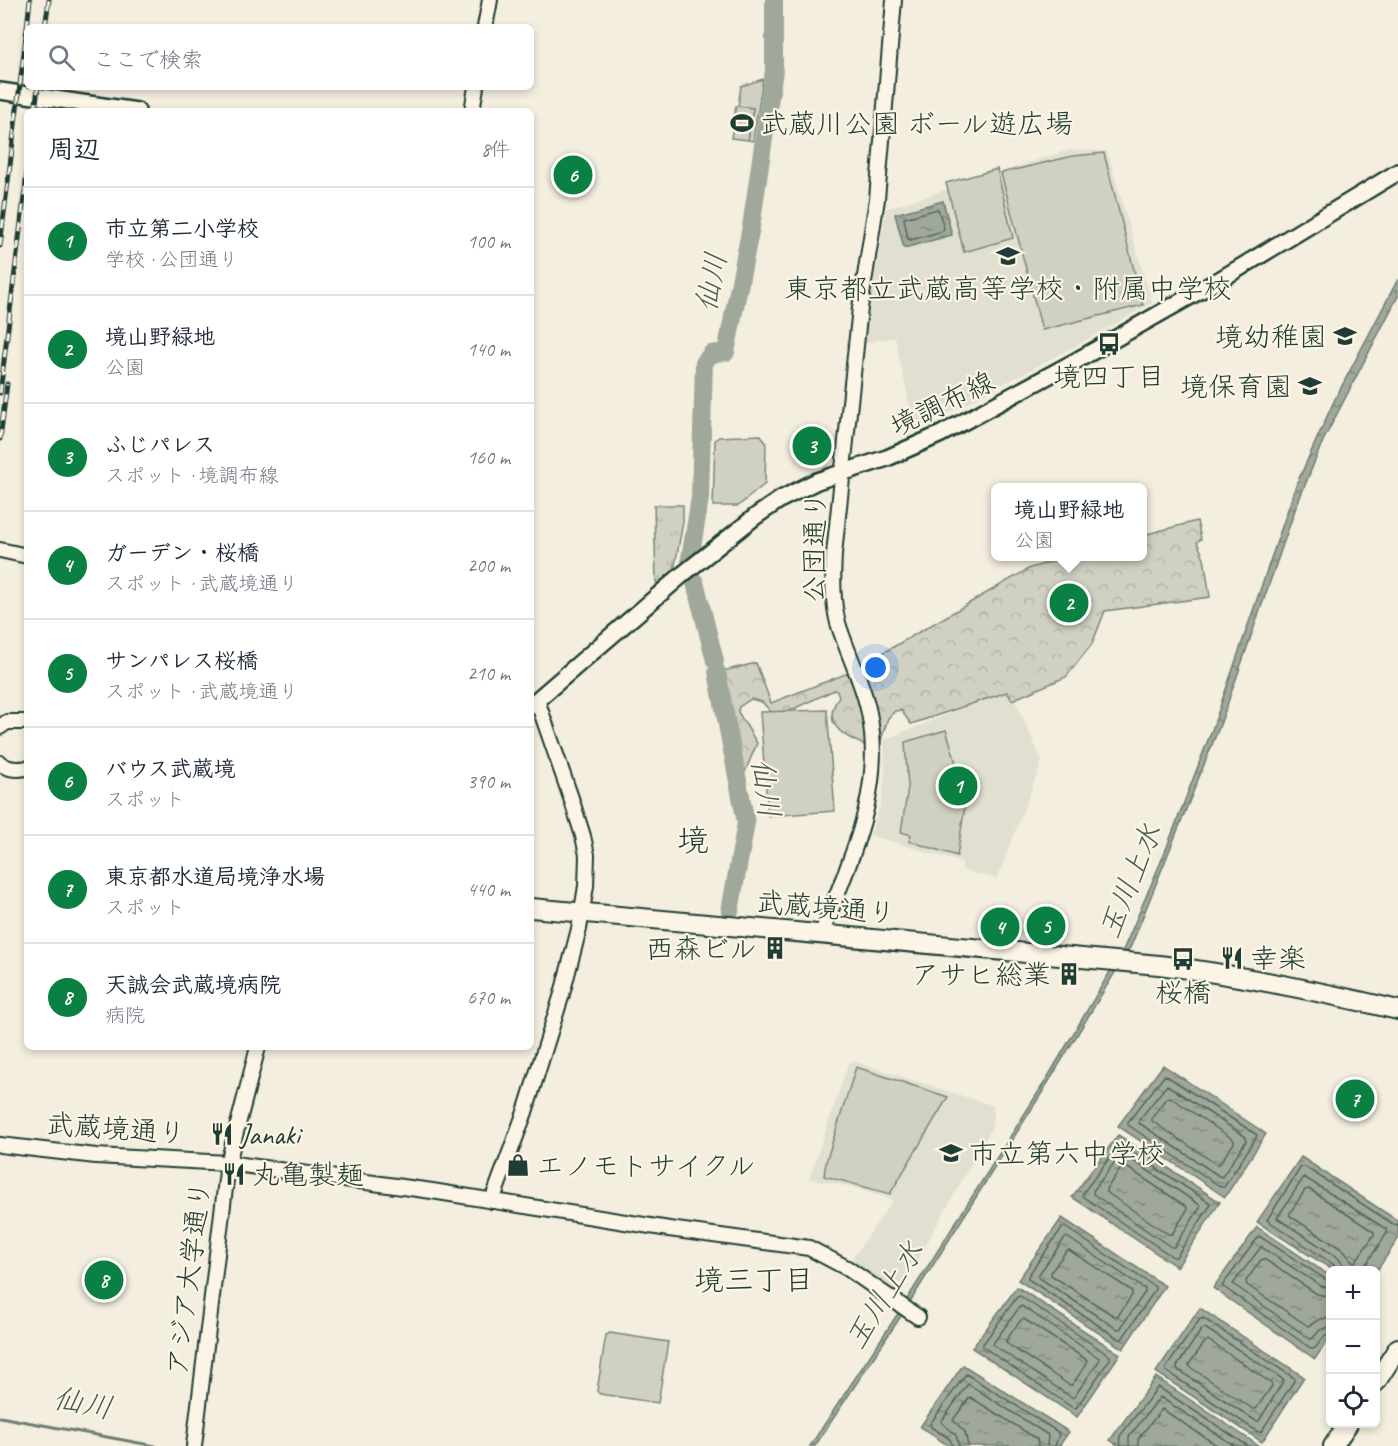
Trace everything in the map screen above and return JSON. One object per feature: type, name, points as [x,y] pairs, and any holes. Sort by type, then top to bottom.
[{"type":"main road","points":[[5,92],[117,108]]},
{"type":"main road","name":"境調布線","points":[[534,703],[683,574],[756,516],[800,488],[842,471],[886,458],[941,435],[1226,276],[1398,172]]},
{"type":"main road","name":"武蔵境通り","points":[[534,908],[1125,961],[1231,974],[1315,990],[1398,1010]]},
{"type":"main road","points":[[1380,1376],[1398,1348]]},
{"type":"main road","points":[[1333,1446],[1345,1428]]},
{"type":"street","points":[[486,24],[490,0]]},
{"type":"street","name":"公団通り","points":[[822,933],[868,806],[875,756],[869,711],[838,622],[835,604],[834,554],[860,308],[877,199],[894,0]]},
{"type":"street","points":[[472,108],[476,90]]},
{"type":"street","points":[[0,550],[24,555]]},
{"type":"street","points":[[492,1201],[512,1150],[562,994],[582,912],[587,871],[585,845],[572,798],[534,703]]},
{"type":"street","points":[[0,727],[7,722],[24,721]]},
{"type":"street","points":[[0,763],[16,770],[24,769]]},
{"type":"street","name":"アジア大学通り","points":[[194,1446],[228,1163],[257,1050]]},
{"type":"street","name":"武蔵境通り","points":[[0,1145],[96,1156],[228,1163],[808,1248],[847,1268],[918,1317]]},
{"type":"shaded area","name":"東京都立武蔵高等学校・附属中学校","points":[[1069,150],[1107,151],[1152,303],[918,429],[909,403],[895,337],[864,343],[886,209]]},
{"type":"shaded area","points":[[1010,689],[1042,761],[997,879],[962,870],[962,863],[870,835],[882,800],[885,771],[884,740]]},
{"type":"shaded area","points":[[853,1061],[994,1106],[992,1127],[898,1294],[849,1263],[893,1200],[849,1186],[809,1179],[849,1062]]},
{"type":"green space","points":[[763,79],[753,141],[748,140],[753,108],[738,106],[741,86]]},
{"type":"green space","name":"武蔵川公園 ボール遊広場","points":[[736,106],[753,108],[748,140],[731,138]]},
{"type":"green space","points":[[1104,153],[1143,305],[1042,330],[1001,173],[1073,156]]},
{"type":"green space","points":[[997,169],[1013,238],[964,252],[946,183]]},
{"type":"green space","points":[[761,435],[766,443],[765,484],[738,506],[713,506],[715,440],[719,437]]},
{"type":"green space","points":[[654,505],[683,505],[683,522],[674,571],[658,583],[656,582]]},
{"type":"green space","points":[[1197,521],[1201,539],[1197,542],[1204,558],[1210,597],[1105,611],[1092,644],[1066,677],[1012,700],[1007,692],[911,724],[901,710],[895,711],[888,718],[878,750],[847,736],[835,725],[832,717],[833,707],[839,696],[837,691],[834,690],[776,717],[762,702],[751,699],[739,707],[738,712],[757,743],[745,772],[719,672],[756,663],[771,703],[853,671],[865,681],[871,675],[869,661],[1030,568],[1054,561],[1147,561],[1147,534]]},
{"type":"green space","points":[[827,710],[835,811],[768,816],[760,712]]},
{"type":"green space","points":[[946,730],[958,776],[959,804],[965,806],[957,856],[909,841],[911,835],[901,832],[908,787],[905,742]]},
{"type":"green space","points":[[856,1067],[948,1097],[890,1194],[824,1176],[826,1162]]},
{"type":"green space","points":[[610,1333],[668,1342],[658,1403],[600,1394],[597,1391],[606,1335]]},
{"type":"water","points":[[943,201],[952,235],[904,248],[895,214]]},
{"type":"water","points":[[1398,279],[1398,296],[1323,441],[1296,507],[1220,725],[1131,946],[1043,1091],[901,1316],[815,1446],[810,1446],[897,1315],[1046,1080],[1124,948],[1165,852],[1213,727],[1297,483],[1334,401]]},
{"type":"water","points":[[1163,1065],[1266,1134],[1225,1197],[1118,1126]]},
{"type":"water","points":[[1118,1135],[1220,1202],[1177,1267],[1072,1197]]},
{"type":"water","points":[[1301,1157],[1398,1221],[1398,1239],[1380,1266],[1327,1266],[1257,1222]]},
{"type":"water","points":[[1062,1218],[1165,1286],[1123,1349],[1018,1280]]},
{"type":"water","points":[[1257,1227],[1326,1273],[1326,1343],[1315,1359],[1213,1288]]},
{"type":"water","points":[[1017,1287],[1120,1354],[1077,1417],[972,1348]]},
{"type":"water","points":[[1200,1308],[1304,1377],[1262,1442],[1156,1372]]},
{"type":"water","points":[[963,1365],[1069,1432],[1059,1446],[949,1446],[920,1427]]},
{"type":"water","points":[[1156,1377],[1259,1446],[1119,1446],[1110,1440]]},
{"type":"waterway","name":"仙川","points":[[690,559],[700,498],[704,363],[711,354],[726,352],[751,227],[774,70],[774,0]]},
{"type":"waterway","name":"仙川","points":[[695,582],[715,661]]},
{"type":"waterway","name":"仙川","points":[[717,672],[746,823],[730,911]]},
{"type":"waterway","name":"仙川","points":[[0,1417],[155,1446]]},
{"type":"railway","points":[[27,24],[30,0]]},
{"type":"railway","points":[[45,24],[49,0]]},
{"type":"railway","points":[[0,246],[24,52]]},
{"type":"railway","points":[[35,108],[38,90]]},
{"type":"railway","points":[[0,393],[24,197]]},
{"type":"railway","points":[[0,439],[7,384]]},
{"type":"place","name":"武蔵川公園 ボール遊広場","points":[[742,123]]},
{"type":"place","name":"バウス武蔵境","points":[[573,175]]},
{"type":"place","name":"東京都立武蔵高等学校・附属中学校","points":[[1008,256]]},
{"type":"place","name":"境幼稚園","points":[[1345,336]]},
{"type":"place","name":"境四丁目","points":[[1109,344]]},
{"type":"place","name":"境保育園","points":[[1310,386]]},
{"type":"place","name":"ふじパレス","points":[[812,446]]},
{"type":"place","name":"境山野緑地","points":[[1069,603]]},
{"type":"place","name":"市立第二小学校","points":[[958,786]]},
{"type":"place","name":"サンパレス桜橋","points":[[1046,926]]},
{"type":"place","name":"ガーデン・桜橋","points":[[1000,927]]},
{"type":"place","name":"西森ビル","points":[[775,948]]},
{"type":"place","name":"幸楽","points":[[1232,958]]},
{"type":"place","name":"桜橋","points":[[1183,959]]},
{"type":"place","name":"アサヒ総業","points":[[1069,974]]},
{"type":"place","name":"東京都水道局境浄水場","points":[[1355,1099]]},
{"type":"place","name":"Janaki","points":[[222,1134]]},
{"type":"place","name":"市立第六中学校","points":[[951,1153]]},
{"type":"place","name":"エノモトサイクル","points":[[518,1165]]},
{"type":"place","name":"丸亀製麺","points":[[234,1174]]},
{"type":"place","name":"天誠会武蔵境病院","points":[[104,1280]]},
{"type":"district","name":"境","points":[[693,840]]},
{"type":"district","name":"境三丁目","points":[[754,1280]]},
{"type":"water label","name":"玉川上水","points":[[1130,881]]},
{"type":"water label","name":"玉川上水","points":[[884,1295]]}]
